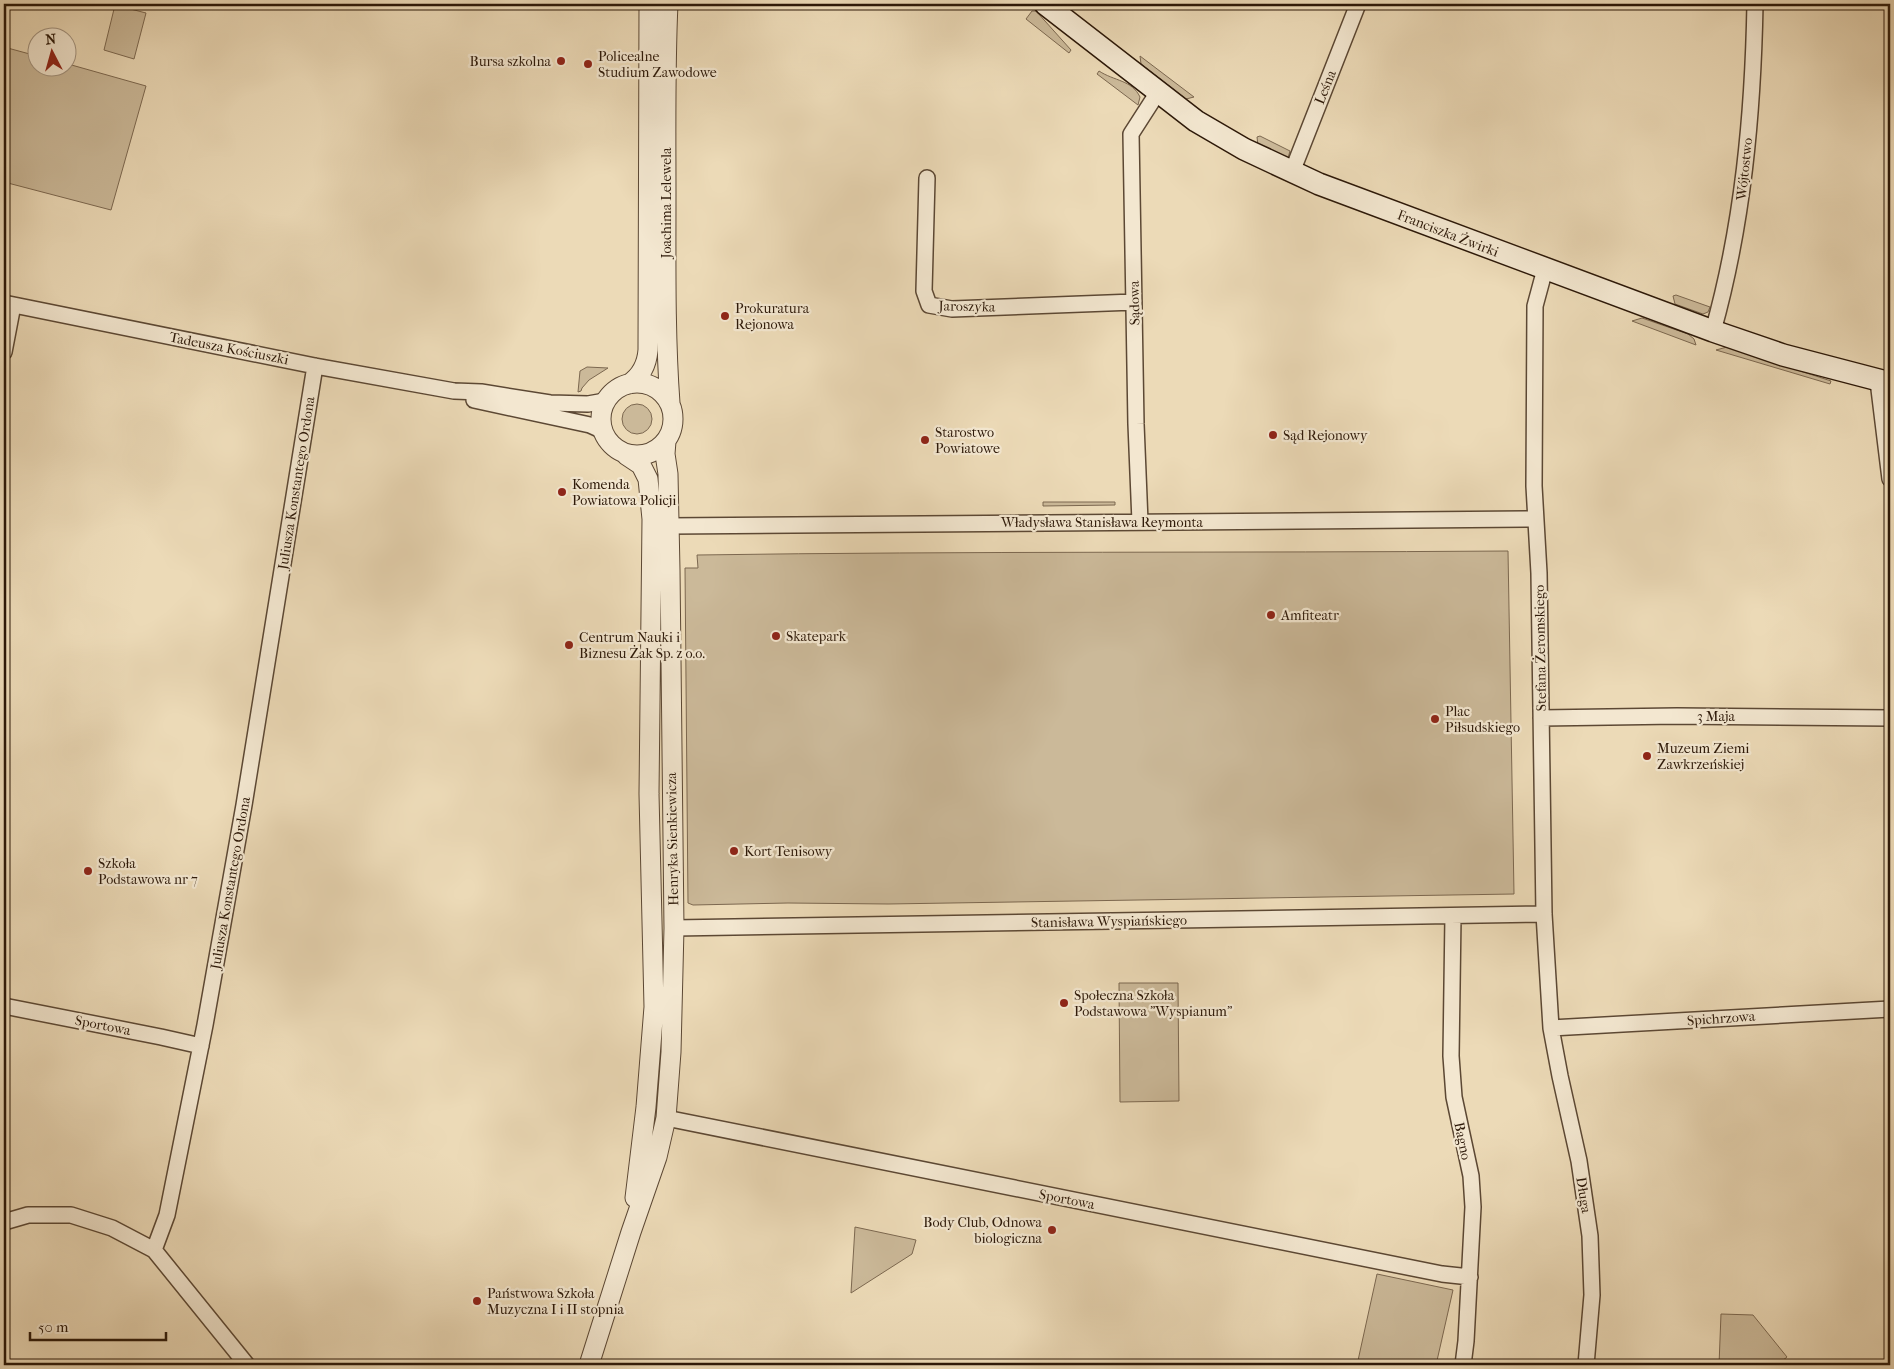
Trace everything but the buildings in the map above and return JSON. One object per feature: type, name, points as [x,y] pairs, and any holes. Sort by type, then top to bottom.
[{"type":"main road","name":"Franciszka Żwirki","points":[[1047,4],[1196,121],[1244,149],[1292,172],[1319,184],[1545,269],[1783,355],[1884,382]]},
{"type":"street","name":"Joachima Lelewela","points":[[629,384],[638,378],[648,359],[649,4]]},
{"type":"street","name":"Joachima Lelewela","points":[[668,4],[666,38],[666,361],[670,403]]},
{"type":"street","name":"Leśna","points":[[1292,172],[1358,4]]},
{"type":"street","name":"Wójtostwo","points":[[1713,330],[1721,304],[1740,214],[1752,95],[1755,4]]},
{"type":"street","name":"Sądowa","points":[[1140,522],[1136,424],[1131,134],[1158,92]]},
{"type":"street","name":"Jaroszyka","points":[[927,178],[924,291],[929,305],[952,309],[1134,302]]},
{"type":"street","name":"Stefana Żeromskiego","points":[[1545,269],[1535,306],[1535,519],[1539,573],[1544,914],[1551,1028]]},
{"type":"street","points":[[4,352],[9,304]]},
{"type":"street","name":"Tadeusza Kościuszki","points":[[9,304],[315,366],[454,391],[481,392],[550,402],[588,404],[605,401]]},
{"type":"street","name":"Juliusza Konstantego Ordona","points":[[154,1250],[167,1215],[201,1046],[244,805],[315,366]]},
{"type":"street","points":[[1884,382],[1890,479]]},
{"type":"street","points":[[641,383],[652,386],[670,403],[673,413],[673,424],[666,441],[653,452],[640,456],[616,450],[601,430],[600,415],[605,401],[615,390],[629,384],[641,383]]},
{"type":"street","name":"Tadeusza Kościuszki","points":[[454,391],[475,401],[590,425],[601,430]]},
{"type":"street","name":"Henryka Sienkiewicza","points":[[589,1365],[657,1157],[666,1118],[671,1052],[674,928],[669,521],[666,441]]},
{"type":"street","name":"Henryka Sienkiewicza","points":[[626,454],[641,466],[648,479],[652,519],[649,794],[654,1007],[646,1107],[631,1232]]},
{"type":"street","name":"Władysława Stanisława Reymonta","points":[[669,521],[1140,522],[1535,519]]},
{"type":"street","name":"3 Maja","points":[[1542,718],[1678,716],[1890,718]]},
{"type":"street","name":"Stanisława Wyspiańskiego","points":[[674,928],[1544,914]]},
{"type":"street","name":"Bagno","points":[[1453,916],[1451,1056],[1454,1097],[1471,1176],[1473,1207],[1463,1365]]},
{"type":"street","name":"Sportowa","points":[[4,1006],[201,1046]]},
{"type":"street","name":"Spichrzowa","points":[[1551,1028],[1890,1008]]},
{"type":"street","name":"Długa","points":[[1551,1028],[1578,1161],[1590,1236],[1592,1295],[1586,1365]]},
{"type":"street","name":"Sportowa","points":[[666,1118],[1442,1274],[1470,1277]]},
{"type":"street","points":[[4,1222],[28,1216],[71,1215],[112,1228],[154,1250],[247,1365]]},
{"type":"shaded area","points":[[115,5],[146,13],[134,59],[104,50]]},
{"type":"shaded area","points":[[1032,11],[1036,11],[1071,50],[1069,53],[1026,19]]},
{"type":"shaded area","points":[[4,47],[28,54],[28,78],[78,78],[78,67],[146,86],[111,210],[4,182]]},
{"type":"shaded area","points":[[1140,56],[1194,97],[1186,99],[1141,64]]},
{"type":"shaded area","points":[[1099,71],[1127,84],[1137,91],[1140,97],[1138,105],[1097,74]]},
{"type":"shaded area","points":[[1260,136],[1290,151],[1288,158],[1258,146],[1257,137]]},
{"type":"shaded area","points":[[1676,295],[1710,307],[1708,312],[1703,314],[1675,304],[1673,296]]},
{"type":"shaded area","points":[[1642,318],[1688,334],[1694,339],[1696,345],[1632,321]]},
{"type":"shaded area","points":[[1727,347],[1831,381],[1830,384],[1716,350]]},
{"type":"shaded area","points":[[587,367],[608,368],[589,380],[581,391],[578,392],[580,371]]},
{"type":"shaded area","points":[[637,404],[648,408],[652,419],[648,430],[637,434],[626,430],[622,419],[626,408]]},
{"type":"shaded area","points":[[1043,502],[1115,502],[1115,505],[1043,506]]},
{"type":"shaded area","points":[[1508,551],[1514,894],[888,904],[788,903],[693,905],[688,903],[685,568],[698,568],[697,555]]},
{"type":"shaded area","points":[[1119,983],[1178,983],[1179,1101],[1120,1102]]},
{"type":"shaded area","points":[[855,1227],[916,1240],[912,1254],[851,1293]]},
{"type":"shaded area","points":[[1377,1274],[1453,1290],[1436,1365],[1357,1365]]},
{"type":"shaded area","points":[[1721,1314],[1753,1315],[1787,1357],[1777,1365],[1719,1365]]},
{"type":"place","name":"Bursa szkolna","points":[[561,61]]},
{"type":"place","name":"Policealne Studium Zawodowe","points":[[588,64]]},
{"type":"place","name":"Prokuratura Rejonowa","points":[[725,316]]},
{"type":"place","name":"Sąd Rejonowy","points":[[1273,435]]},
{"type":"place","name":"Starostwo Powiatowe","points":[[925,440]]},
{"type":"place","name":"Komenda Powiatowa Policji","points":[[562,492]]},
{"type":"place","name":"Amfiteatr","points":[[1271,615]]},
{"type":"place","name":"Skatepark","points":[[776,636]]},
{"type":"place","name":"Centrum Nauki i Biznesu Żak Sp. z o.o.","points":[[569,645]]},
{"type":"place","name":"Plac Piłsudskiego","points":[[1435,719]]},
{"type":"place","name":"Muzeum Ziemi Zawkrzeńskiej","points":[[1647,756]]},
{"type":"place","name":"Kort Tenisowy","points":[[734,851]]},
{"type":"place","name":"Szkoła Podstawowa nr 7","points":[[88,871]]},
{"type":"place","name":"Społeczna Szkoła Podstawowa \"Wyspianum\"","points":[[1064,1003]]},
{"type":"place","name":"Body Club, Odnowa biologiczna","points":[[1052,1230]]},
{"type":"place","name":"Państwowa Szkoła Muzyczna I i II stopnia","points":[[477,1301]]}]
